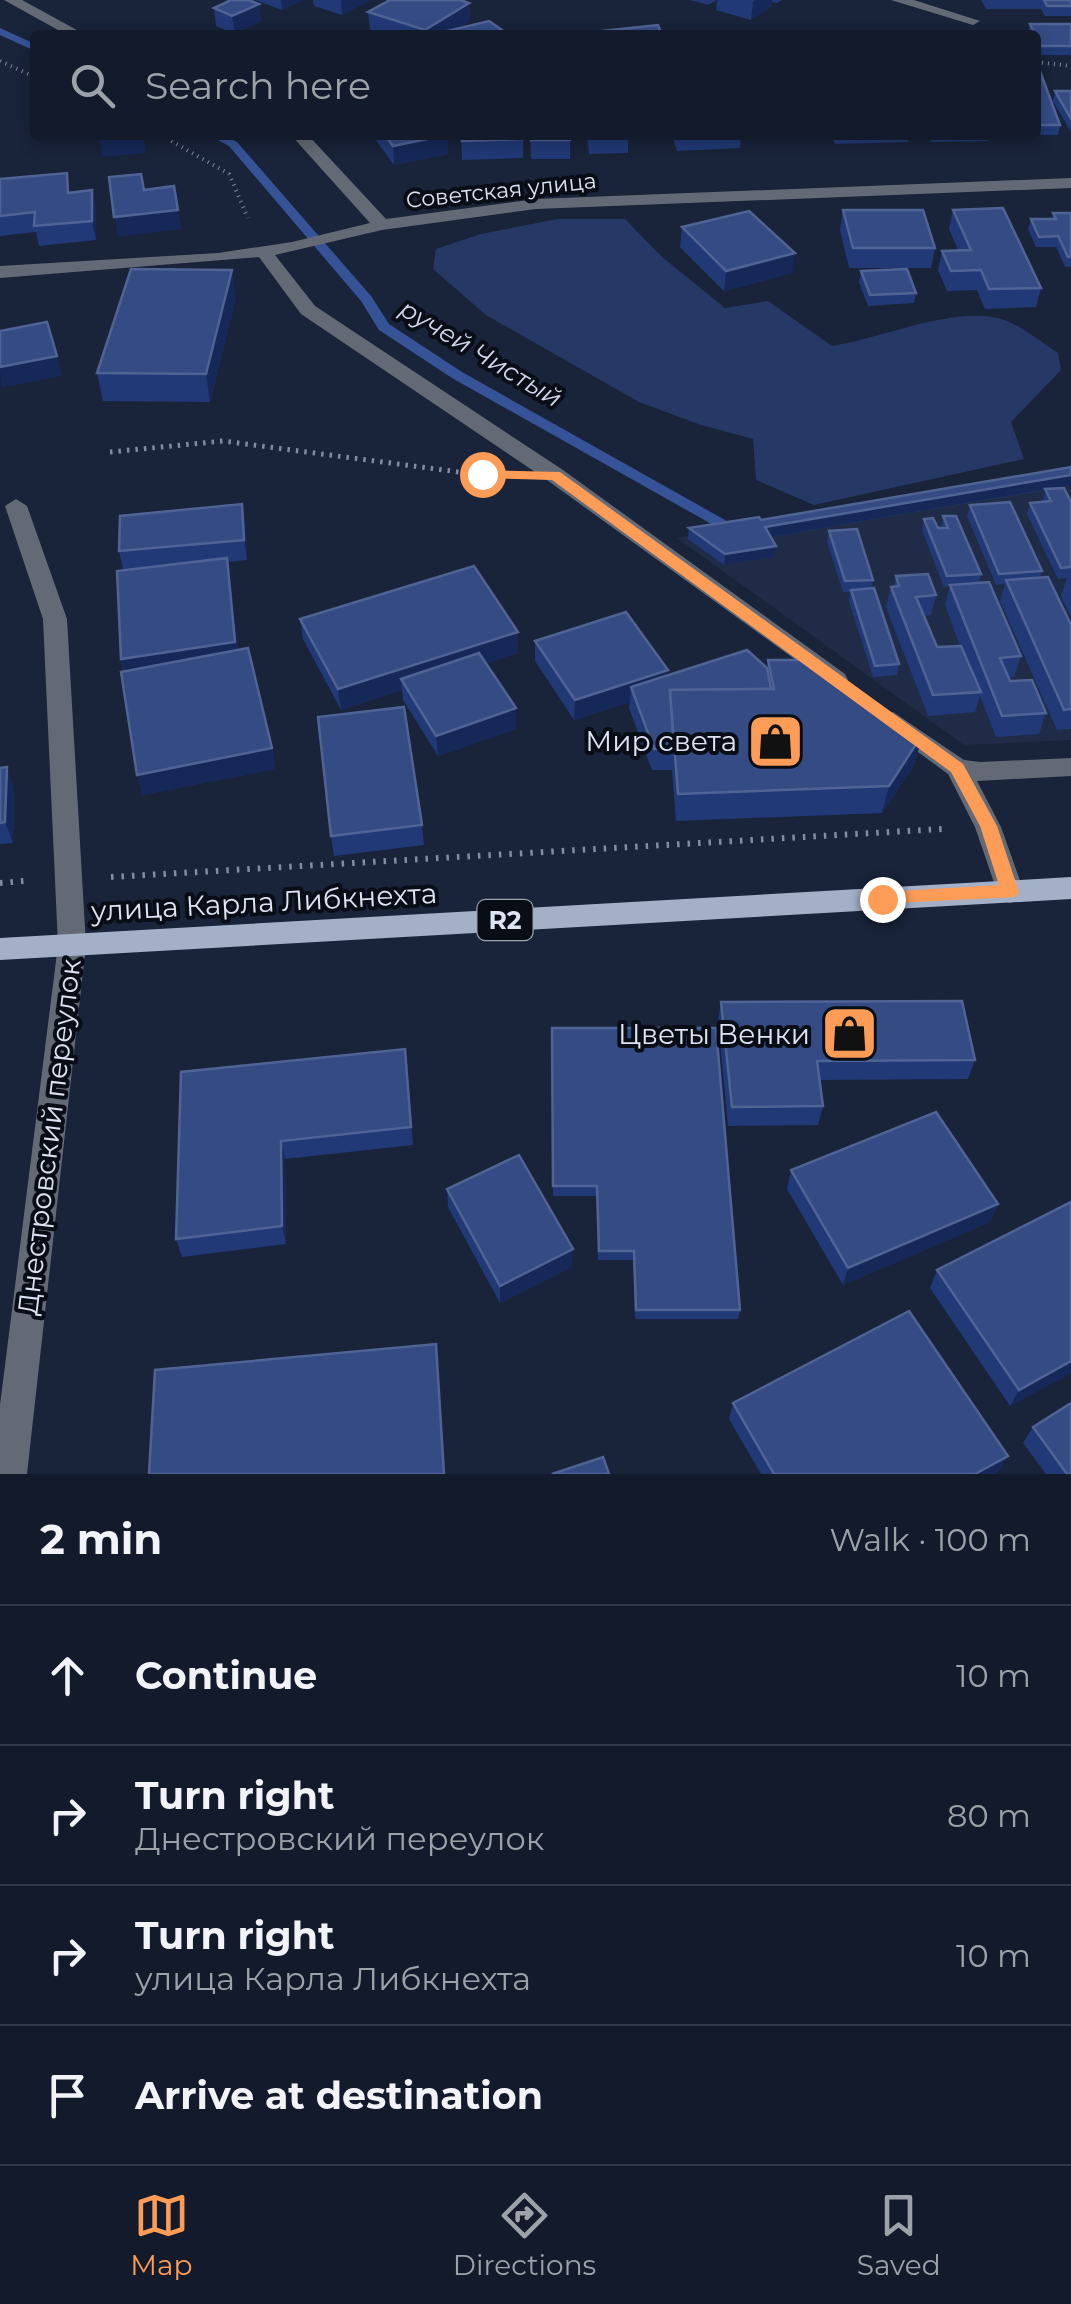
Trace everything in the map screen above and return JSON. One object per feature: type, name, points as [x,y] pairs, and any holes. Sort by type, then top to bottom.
[{"type":"main road","name":"улица Карла Либкнехта","points":[[0,950],[1071,888]]},
{"type":"street","points":[[10,0],[68,30]]},
{"type":"street","points":[[898,0],[973,21]]},
{"type":"street","points":[[303,140],[373,229]]},
{"type":"street","name":"Советская улица","points":[[0,272],[218,258],[536,204],[1071,183]]},
{"type":"street","points":[[263,251],[308,310],[555,475],[957,768],[988,826],[1010,892]]},
{"type":"street","name":"Днестровский переулок","points":[[9,1474],[72,945],[55,619],[16,506]]},
{"type":"street","points":[[957,768],[980,772],[1071,767]]},
{"type":"path","points":[[0,60],[30,75]]},
{"type":"path","points":[[1041,63],[1071,66]]},
{"type":"path","points":[[170,140],[229,174],[263,251]]},
{"type":"path","points":[[110,452],[223,441],[482,474],[555,475]]},
{"type":"path","points":[[0,882],[988,826]]},
{"type":"shaded area","points":[[557,219],[625,219],[662,257],[725,308],[768,301],[832,346],[942,319],[985,316],[1018,327],[1058,353],[1061,370],[1011,422],[1024,459],[814,505],[756,480],[753,439],[639,402],[486,315],[433,269],[436,249],[481,234]]},
{"type":"shaded area","points":[[1071,470],[1071,740],[964,745],[677,538]]},
{"type":"building","points":[[231,0],[259,4],[232,16],[214,8]]},
{"type":"building","points":[[390,0],[469,3],[425,30],[368,12]]},
{"type":"building","points":[[1044,0],[1071,0],[1071,6],[1047,6]]},
{"type":"building","points":[[489,21],[502,30],[451,30]]},
{"type":"building","points":[[1030,24],[1071,24],[1071,46],[1041,46],[1041,30],[1033,30]]},
{"type":"building","points":[[658,25],[660,30],[611,30]]},
{"type":"building","points":[[1041,74],[1060,125],[1041,125]]},
{"type":"building","points":[[1055,91],[1071,91],[1071,119]]},
{"type":"building","points":[[389,140],[422,140],[393,146]]},
{"type":"building","points":[[67,173],[68,193],[92,190],[92,221],[34,226],[35,212],[0,216],[0,179]]},
{"type":"building","points":[[141,174],[144,190],[174,186],[178,210],[114,217],[109,177]]},
{"type":"building","points":[[1003,208],[1041,288],[989,289],[981,270],[951,271],[942,251],[971,250],[953,210]]},
{"type":"building","points":[[843,210],[923,210],[935,248],[853,248]]},
{"type":"building","points":[[749,211],[795,253],[726,271],[682,227]]},
{"type":"building","points":[[1053,213],[1071,213],[1071,257],[1058,236],[1039,237],[1031,219],[1056,219]]},
{"type":"building","points":[[131,269],[232,270],[206,374],[97,373]]},
{"type":"building","points":[[907,269],[916,293],[870,295],[861,271]]},
{"type":"building","points":[[47,322],[57,356],[0,367],[0,331]]},
{"type":"building","points":[[1071,467],[1071,475],[765,527],[776,546],[725,554],[689,528],[759,517],[761,520]]},
{"type":"building","points":[[1064,488],[1071,502],[1071,567],[1061,568],[1030,503],[1051,501],[1045,489]]},
{"type":"building","points":[[1010,502],[1042,571],[999,574],[970,505]]},
{"type":"building","points":[[242,504],[244,540],[119,551],[120,516]]},
{"type":"building","points":[[943,516],[956,516],[981,574],[947,576],[924,519],[933,518],[938,528],[948,528]]},
{"type":"building","points":[[857,529],[873,580],[845,581],[829,531]]},
{"type":"building","points":[[227,558],[235,642],[121,659],[117,571]]},
{"type":"building","points":[[474,566],[518,632],[338,689],[300,619]]},
{"type":"building","points":[[928,574],[936,595],[916,597],[937,647],[961,646],[981,692],[933,695],[891,587],[899,586],[896,576]]},
{"type":"building","points":[[1048,577],[1071,625],[1071,709],[1064,710],[1006,580]]},
{"type":"building","points":[[989,582],[1021,656],[1000,658],[1010,681],[1032,680],[1046,713],[1002,716],[950,585]]},
{"type":"building","points":[[874,588],[899,664],[875,666],[851,590]]},
{"type":"building","points":[[626,612],[668,670],[575,700],[535,641]]},
{"type":"building","points":[[248,648],[272,748],[137,775],[121,672]]},
{"type":"building","points":[[747,650],[767,668],[771,689],[670,690],[674,749],[654,749],[631,687]]},
{"type":"building","points":[[479,653],[516,708],[436,736],[401,679]]},
{"type":"building","name":"Мир света","points":[[768,660],[812,660],[922,735],[889,786],[678,794],[670,690],[774,689]]},
{"type":"building","points":[[404,707],[422,825],[331,836],[318,717]]},
{"type":"building","points":[[7,767],[5,822],[0,823],[0,768]]},
{"type":"building","points":[[962,1001],[975,1060],[817,1061],[823,1106],[732,1107],[721,1002]]},
{"type":"building","points":[[552,1028],[716,1028],[740,1310],[636,1310],[634,1251],[599,1251],[597,1186],[553,1186]]},
{"type":"building","points":[[405,1049],[411,1127],[281,1141],[282,1226],[176,1239],[181,1072]]},
{"type":"building","points":[[936,1112],[998,1204],[848,1268],[791,1170]]},
{"type":"building","points":[[519,1155],[573,1249],[500,1286],[447,1189]]},
{"type":"building","points":[[1071,1202],[1071,1361],[1019,1390],[937,1270]]},
{"type":"building","points":[[909,1311],[1008,1456],[975,1474],[774,1474],[733,1403]]},
{"type":"building","points":[[436,1344],[444,1474],[149,1474],[155,1370]]},
{"type":"building","points":[[1071,1403],[1071,1474],[1067,1474],[1033,1427]]},
{"type":"building","points":[[603,1457],[609,1474],[552,1474]]},
{"type":"waterway","name":"ручей Чистый","points":[[0,31],[30,46]]},
{"type":"waterway","name":"ручей Чистый","points":[[225,140],[233,144],[366,299],[384,327],[457,375],[720,523]]},
{"type":"place","name":"Мир света","points":[[776,741]]},
{"type":"place","name":"Цветы Венки","points":[[849,1034]]},
{"type":"route","points":[[482,474],[555,475],[957,768],[988,826],[1010,892],[882,899]]}]
